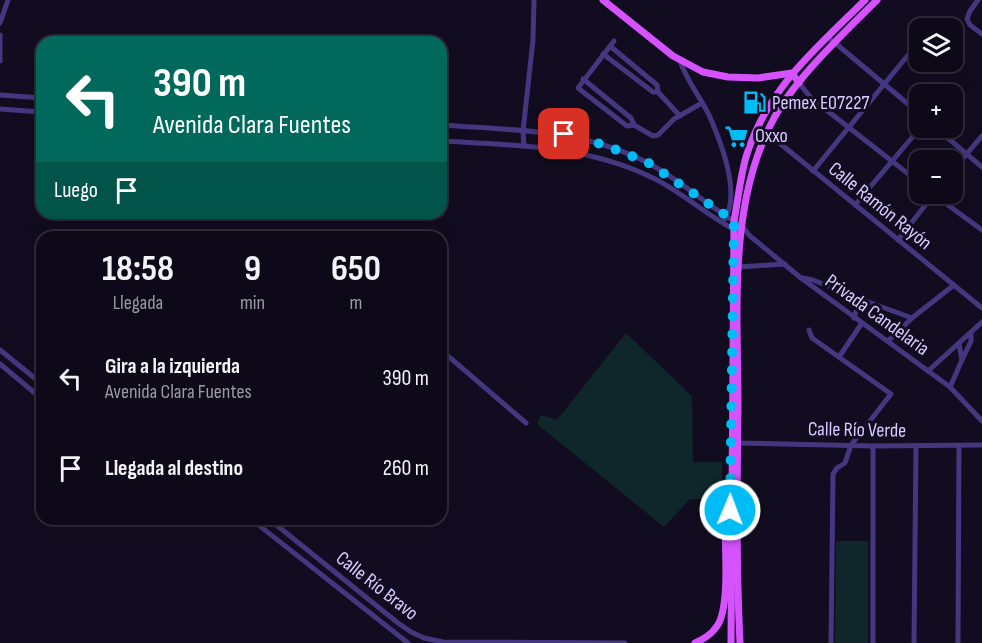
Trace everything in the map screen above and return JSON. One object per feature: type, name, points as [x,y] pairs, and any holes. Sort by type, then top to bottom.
[{"type":"main road","points":[[603,0],[673,56],[703,72],[731,78],[758,78],[792,73]]},
{"type":"main road","points":[[738,643],[734,442],[737,227],[743,169],[758,129],[773,100],[792,73],[865,0]]},
{"type":"main road","points":[[731,643],[730,517],[739,267],[737,227],[757,154],[780,108],[835,43],[878,0]]},
{"type":"main road","points":[[792,73],[799,83]]},
{"type":"main road","points":[[695,643],[714,631],[723,615],[725,524],[730,517]]},
{"type":"main road","points":[[730,591],[738,643]]},
{"type":"street","points":[[0,23],[8,0]]},
{"type":"street","points":[[524,146],[523,131],[533,40],[534,0]]},
{"type":"street","points":[[978,0],[967,19],[970,25],[982,34]]},
{"type":"street","points":[[0,35],[0,61]]},
{"type":"street","points":[[828,37],[909,105]]},
{"type":"street","points":[[680,116],[658,92],[657,85],[612,44],[578,86],[627,126],[634,125],[656,136],[680,116],[702,103]]},
{"type":"street","points":[[813,171],[909,52]]},
{"type":"street","points":[[603,54],[652,92],[658,92]]},
{"type":"street","points":[[680,61],[716,134],[729,178],[731,202],[723,223]]},
{"type":"street","points":[[583,79],[631,118],[634,125]]},
{"type":"street","points":[[799,83],[811,98],[909,175]]},
{"type":"street","points":[[0,95],[36,98]]},
{"type":"street","points":[[0,109],[36,112]]},
{"type":"street","points":[[447,125],[564,134],[625,152],[665,173],[727,216],[737,227]]},
{"type":"street","name":"Calle Ramón Rayón","points":[[758,129],[855,204],[982,308]]},
{"type":"street","points":[[963,159],[982,136]]},
{"type":"street","points":[[855,204],[911,138]]},
{"type":"street","points":[[948,138],[982,167]]},
{"type":"street","points":[[447,141],[574,151],[624,164],[668,186],[723,223],[737,227]]},
{"type":"street","points":[[898,240],[925,204]]},
{"type":"street","points":[[946,204],[981,230]]},
{"type":"street","name":"Privada Candelaria","points":[[737,227],[854,318],[950,387],[982,421]]},
{"type":"street","points":[[739,267],[785,264]]},
{"type":"street","points":[[801,278],[813,280],[912,318]]},
{"type":"street","points":[[888,341],[912,318],[954,285]]},
{"type":"street","points":[[854,318],[860,299]]},
{"type":"street","points":[[928,371],[982,322]]},
{"type":"street","points":[[839,357],[862,323]]},
{"type":"street","points":[[809,330],[812,338],[891,394],[851,445],[845,463],[833,474],[831,643]]},
{"type":"street","points":[[950,387],[968,350],[971,333]]},
{"type":"street","points":[[959,344],[962,360]]},
{"type":"street","points":[[0,350],[36,379]]},
{"type":"street","points":[[447,355],[526,423]]},
{"type":"street","points":[[0,364],[36,394]]},
{"type":"street","name":"Calle Río Verde","points":[[734,442],[873,446],[982,445]]},
{"type":"street","points":[[873,446],[873,643]]},
{"type":"street","points":[[914,643],[916,446]]},
{"type":"street","points":[[958,643],[959,446]]},
{"type":"street","name":"Calle Río Bravo","points":[[258,525],[408,643]]},
{"type":"street","name":"Calle Río Bravo","points":[[277,525],[411,632],[434,641],[625,643]]},
{"type":"street","points":[[348,597],[352,585]]},
{"type":"green space","points":[[626,333],[692,396],[693,462],[722,462],[722,499],[690,499],[664,527],[537,424],[541,415],[557,420]]},
{"type":"green space","points":[[836,541],[868,541],[868,643],[835,643]]},
{"type":"place","name":"Pemex E07227","points":[[754,103]]},
{"type":"place","name":"Oxxo","points":[[737,136]]},
{"type":"route","points":[[564,134],[625,152],[647,162],[734,221],[730,510]]}]
